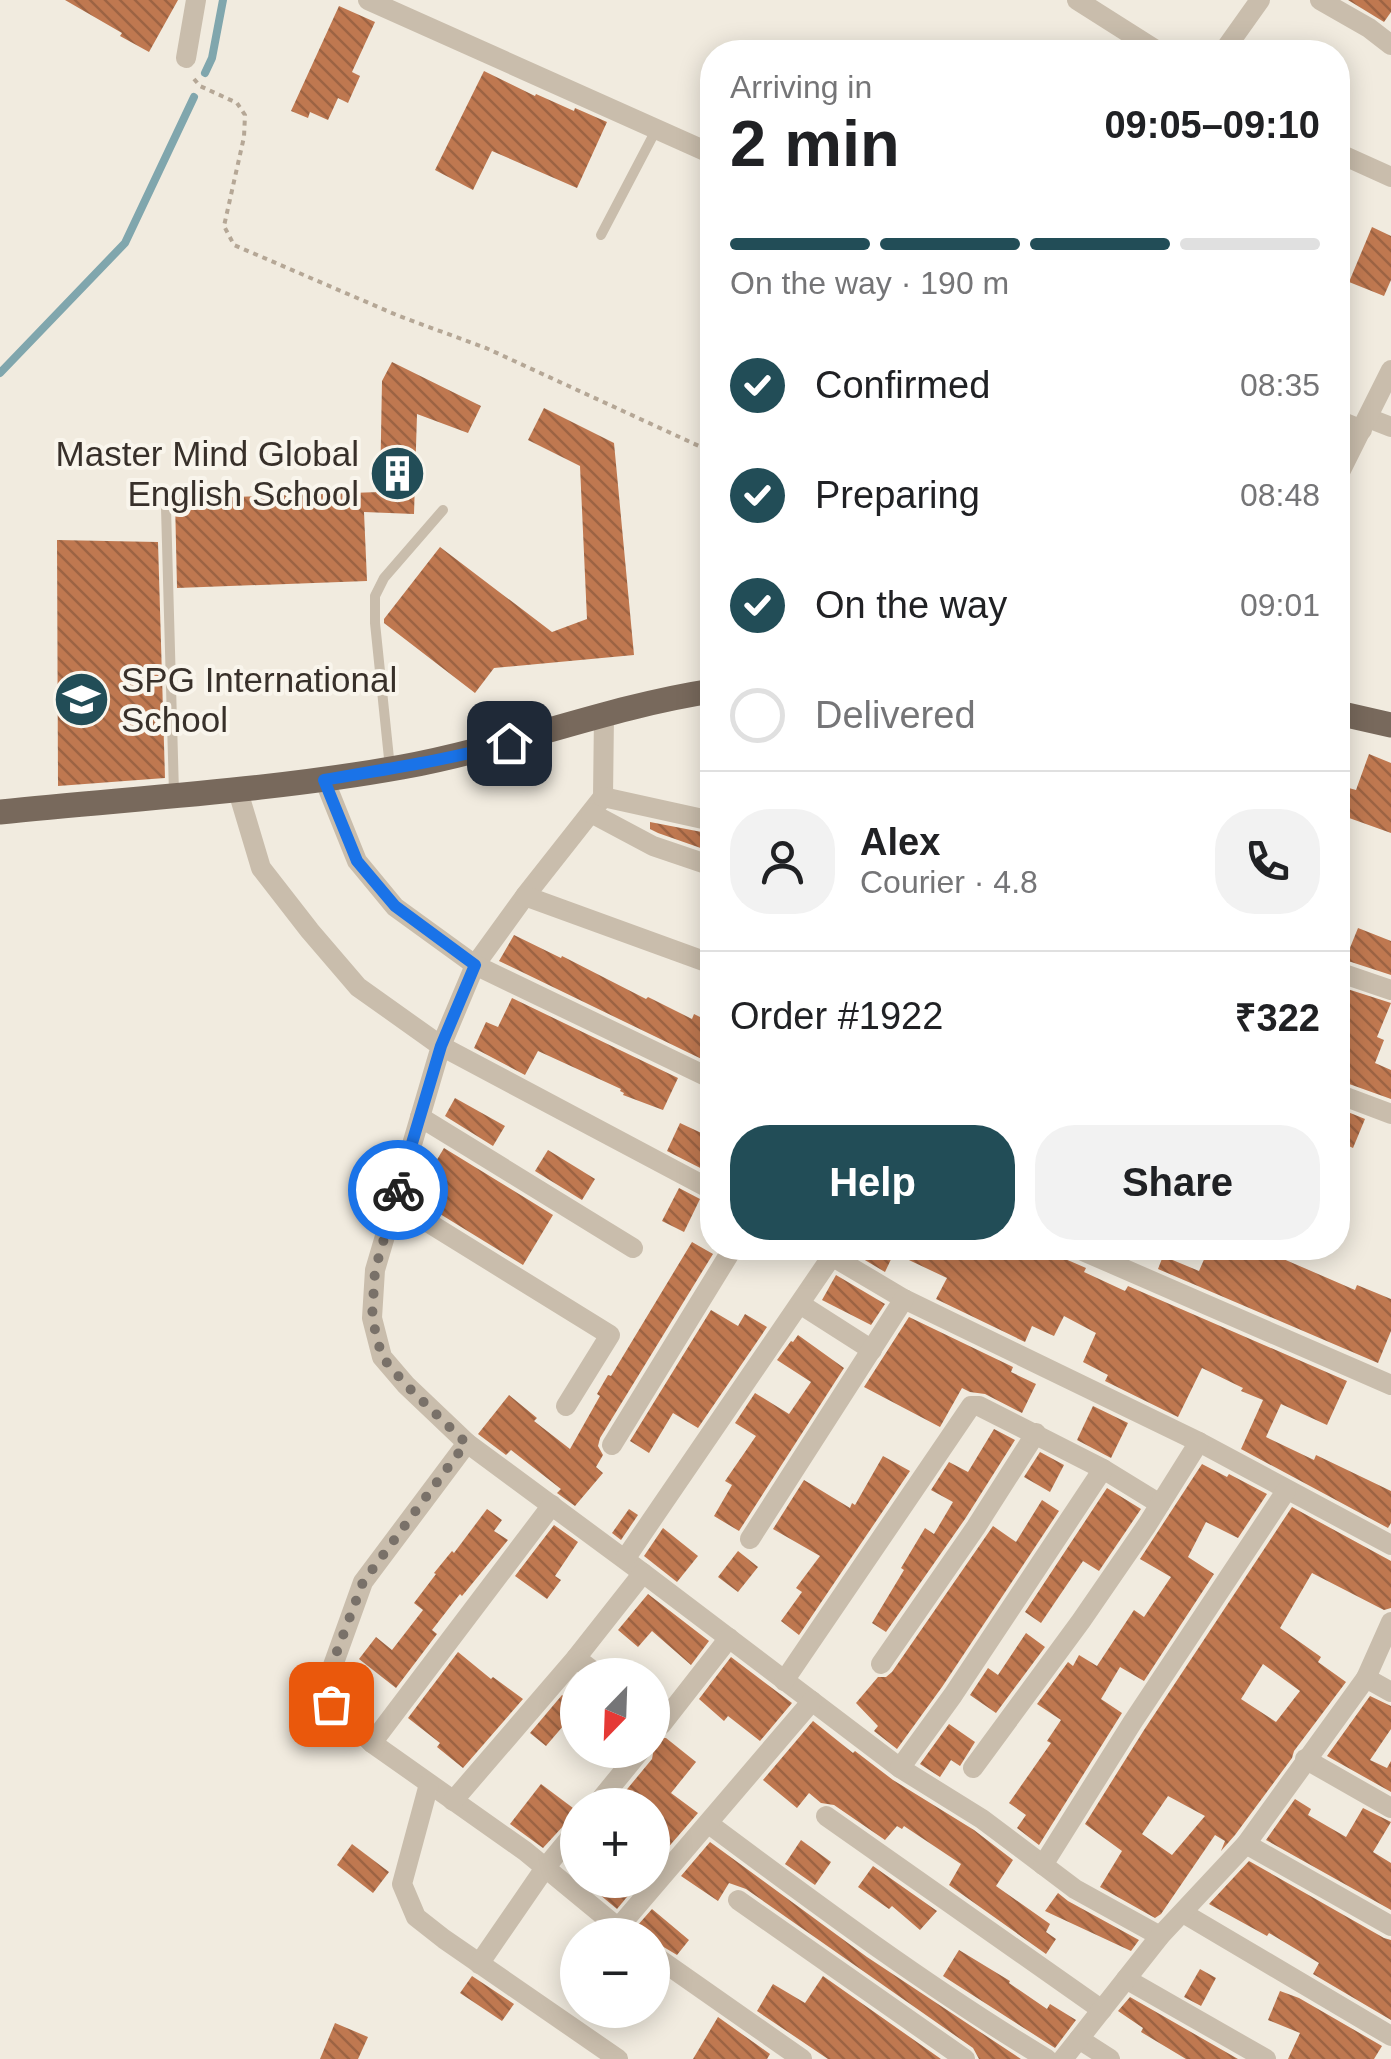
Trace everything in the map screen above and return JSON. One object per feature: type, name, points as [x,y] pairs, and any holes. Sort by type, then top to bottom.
[{"type":"main road","points":[[0,812],[324,780],[390,769],[477,752],[604,715],[700,694]]},
{"type":"main road","points":[[1350,716],[1391,725]]},
{"type":"street","points":[[186,58],[196,0]]},
{"type":"street","points":[[368,0],[700,149]]},
{"type":"street","points":[[1077,0],[1140,40]]},
{"type":"street","points":[[1232,40],[1260,0]]},
{"type":"street","points":[[1320,0],[1391,45]]},
{"type":"street","points":[[1350,158],[1391,177]]},
{"type":"street","points":[[1350,453],[1391,370]]},
{"type":"street","points":[[1350,422],[1391,427]]},
{"type":"street","points":[[604,715],[597,805],[475,965],[441,1046],[375,1270],[372,1318],[382,1357],[466,1443],[900,1768],[982,1820],[1075,1889],[1160,1936]]},
{"type":"street","points":[[324,780],[357,861],[395,906],[475,965],[700,1073]]},
{"type":"street","points":[[237,788],[261,868],[358,987],[441,1046],[700,1184]]},
{"type":"street","points":[[597,805],[700,819]]},
{"type":"street","points":[[597,805],[653,846],[700,862]]},
{"type":"street","points":[[525,896],[700,960]]},
{"type":"street","points":[[1350,976],[1391,990]]},
{"type":"street","points":[[1350,1099],[1391,1114]]},
{"type":"street","points":[[420,1117],[632,1248]]},
{"type":"street","points":[[395,1202],[610,1335],[566,1406]]},
{"type":"street","points":[[612,1444],[726,1260]]},
{"type":"street","points":[[625,1559],[800,1304],[821,1260]]},
{"type":"street","points":[[838,1260],[904,1299],[1199,1442],[1391,1545]]},
{"type":"street","points":[[1104,1260],[1391,1385]]},
{"type":"street","points":[[750,1539],[904,1299]]},
{"type":"street","points":[[800,1304],[872,1350]]},
{"type":"street","points":[[784,1681],[968,1408],[979,1406],[1036,1433],[1160,1504]]},
{"type":"street","points":[[881,1664],[1036,1433]]},
{"type":"street","points":[[973,1768],[1081,1621],[1199,1442]]},
{"type":"street","points":[[466,1443],[363,1582],[330,1670],[331,1704],[372,1743],[525,1851],[606,1918]]},
{"type":"street","points":[[900,1768],[953,1696],[1103,1469]]},
{"type":"street","points":[[1043,1865],[1286,1490]]},
{"type":"street","points":[[372,1743],[552,1505]]},
{"type":"street","points":[[576,1658],[643,1573]]},
{"type":"street","points":[[1063,2059],[1160,1936],[1246,1844],[1366,1678],[1391,1622]]},
{"type":"street","points":[[670,1709],[729,1638]]},
{"type":"street","points":[[453,1800],[560,1676]]},
{"type":"street","points":[[1366,1678],[1391,1692]]},
{"type":"street","points":[[634,1918],[812,1701]]},
{"type":"street","points":[[1306,1759],[1391,1808]]},
{"type":"street","points":[[610,1788],[626,1768]]},
{"type":"street","points":[[429,1784],[402,1884],[416,1917],[618,2059]]},
{"type":"street","points":[[826,1816],[1102,2010]]},
{"type":"street","points":[[709,1824],[968,2012],[1047,2059]]},
{"type":"street","points":[[1246,1844],[1391,1926]]},
{"type":"street","points":[[479,1964],[560,1850]]},
{"type":"street","points":[[738,1900],[964,2059]]},
{"type":"street","points":[[1183,1913],[1391,2036]]},
{"type":"street","points":[[670,1967],[802,2059]]},
{"type":"street","points":[[1126,1979],[1266,2059]]},
{"type":"street","points":[[1078,2039],[1110,2059]]},
{"type":"lane","points":[[602,235],[656,129]]},
{"type":"lane","points":[[166,508],[174,794]]},
{"type":"lane","points":[[390,769],[374,596],[384,578],[444,510]]},
{"type":"path","points":[[186,58],[190,74],[200,86],[238,104],[244,115],[244,137],[224,226],[234,245],[399,316],[486,348],[700,446]]},
{"type":"building","points":[[65,0],[178,0],[149,52]]},
{"type":"building","points":[[1348,0],[1391,0],[1391,12],[1384,22]]},
{"type":"building","points":[[339,6],[375,22],[352,72],[360,76],[348,103],[338,98],[328,120],[310,112],[308,118],[291,111]]},
{"type":"building","points":[[484,71],[535,96],[607,122],[577,188],[492,151],[473,190],[435,170]]},
{"type":"building","points":[[1372,227],[1391,236],[1391,280],[1384,296],[1350,280]]},
{"type":"building","points":[[392,362],[481,406],[468,433],[417,414],[414,514],[364,512],[367,581],[177,588],[175,499],[380,492],[382,381]]},
{"type":"building","points":[[544,408],[614,443],[634,655],[494,668],[475,693],[384,623],[384,619],[440,547],[552,632],[587,619],[580,466],[528,440]]},
{"type":"building","name":"SPG International School","points":[[57,540],[158,542],[165,778],[58,786]]},
{"type":"building","points":[[1369,754],[1391,763],[1391,833],[1350,818],[1350,788],[1356,790]]},
{"type":"building","points":[[650,822],[700,832],[700,848],[658,833],[650,829]]},
{"type":"building","points":[[1358,928],[1391,941],[1391,975],[1350,962],[1350,948]]},
{"type":"building","points":[[514,935],[646,999],[692,1019],[694,1014],[700,1017],[700,1058],[499,961]]},
{"type":"building","points":[[1350,990],[1391,1003],[1377,1037],[1384,1040],[1375,1063],[1391,1070],[1391,1099],[1350,1084]]},
{"type":"building","points":[[512,998],[678,1078],[663,1110],[623,1095],[621,1089],[538,1051],[525,1075],[474,1048],[486,1022],[498,1027]]},
{"type":"building","points":[[455,1098],[505,1126],[493,1146],[445,1116]]},
{"type":"building","points":[[1350,1113],[1365,1119],[1353,1148],[1350,1147]]},
{"type":"building","points":[[680,1123],[700,1132],[700,1168],[667,1151]]},
{"type":"building","points":[[444,1148],[553,1215],[523,1265],[414,1198]]},
{"type":"building","points":[[548,1150],[595,1179],[582,1200],[535,1171]]},
{"type":"building","points":[[679,1188],[700,1199],[684,1232],[662,1221]]},
{"type":"building","points":[[692,1242],[700,1247],[700,1260],[709,1260],[600,1438],[598,1446],[603,1455],[596,1467],[603,1473],[575,1506],[557,1493],[561,1489],[511,1450],[506,1455],[478,1434],[509,1395],[570,1449],[600,1396],[597,1394]]},
{"type":"building","points":[[865,1260],[891,1260],[885,1272]]},
{"type":"building","points":[[909,1260],[1068,1260],[1125,1291],[1128,1286],[1347,1381],[1327,1425],[1281,1404],[1266,1437],[1314,1460],[1316,1455],[1391,1491],[1391,1523],[1388,1528],[1241,1449],[1263,1400],[1241,1391],[1243,1388],[1202,1368],[1178,1417],[1105,1381],[1108,1375],[1083,1362],[1096,1333],[1064,1316],[1054,1336],[1032,1326],[1025,1342],[936,1299],[947,1278]]},
{"type":"building","points":[[1161,1260],[1173,1260],[1199,1271],[1204,1260],[1286,1260],[1355,1290],[1357,1285],[1391,1299],[1391,1331],[1378,1363],[1158,1269]]},
{"type":"building","points":[[836,1275],[885,1304],[871,1325],[822,1300]]},
{"type":"building","points":[[711,1310],[738,1326],[745,1314],[767,1327],[698,1428],[673,1413],[649,1453],[630,1441]]},
{"type":"building","points":[[909,1317],[1013,1367],[1011,1372],[1036,1384],[1022,1413],[985,1394],[962,1388],[940,1427],[864,1387]]},
{"type":"building","points":[[798,1335],[844,1368],[739,1531],[714,1516],[732,1485],[725,1481],[756,1436],[735,1423],[755,1393],[789,1414],[811,1382],[777,1360]]},
{"type":"building","points":[[1093,1406],[1128,1423],[1111,1458],[1077,1440]]},
{"type":"building","points":[[994,1429],[1015,1440],[886,1632],[872,1623],[925,1528],[934,1534],[953,1502],[931,1490],[949,1462],[968,1472]]},
{"type":"building","points":[[1040,1452],[1064,1465],[1050,1492],[1024,1477]]},
{"type":"building","points":[[883,1456],[910,1471],[799,1635],[781,1621],[802,1592],[796,1588],[820,1556],[773,1529],[804,1480],[850,1508],[852,1503],[855,1505]]},
{"type":"building","points":[[1202,1464],[1267,1494],[1238,1538],[1206,1522],[1188,1557],[1214,1574],[1144,1681],[1120,1667],[1101,1699],[1122,1713],[1039,1845],[1017,1828],[1026,1815],[1009,1803],[1051,1743],[1047,1741],[1061,1720],[1037,1704],[1068,1662],[1073,1666],[1079,1655],[1097,1666],[1134,1610],[1144,1617],[1171,1577],[1140,1559]]},
{"type":"building","points":[[1107,1488],[1141,1509],[1099,1571],[1083,1561],[1041,1623],[1025,1612]]},
{"type":"building","points":[[1042,1500],[1059,1511],[897,1749],[874,1731],[878,1726],[856,1703],[878,1677],[892,1672],[993,1526],[1016,1542]]},
{"type":"building","points":[[1292,1507],[1391,1561],[1391,1608],[1384,1610],[1312,1573],[1280,1628],[1321,1657],[1318,1662],[1346,1682],[1235,1835],[1221,1851],[1225,1841],[1215,1835],[1155,1918],[1100,1887],[1122,1851],[1085,1824]],"holes":[[[1263,1664],[1300,1691],[1276,1722],[1241,1699]],[[1168,1796],[1205,1816],[1172,1855],[1142,1834]]]},
{"type":"building","points":[[487,1509],[502,1520],[494,1531],[508,1540],[432,1630],[437,1634],[396,1688],[359,1659],[376,1637],[392,1650],[423,1610],[414,1603],[434,1573]]},
{"type":"building","points":[[629,1509],[638,1515],[621,1540],[612,1533]]},
{"type":"building","points":[[554,1525],[578,1542],[555,1576],[561,1580],[547,1599],[515,1576]]},
{"type":"building","points":[[663,1528],[698,1556],[677,1582],[644,1556]]},
{"type":"building","points":[[738,1551],[758,1567],[738,1592],[718,1577]]},
{"type":"building","points":[[648,1594],[709,1641],[691,1665],[652,1631],[638,1647],[618,1630]]},
{"type":"building","points":[[1026,1633],[1045,1647],[996,1713],[970,1695],[988,1668],[998,1675]]},
{"type":"building","points":[[458,1652],[523,1699],[463,1768],[437,1747],[440,1743],[408,1718]]},
{"type":"building","points":[[731,1657],[792,1703],[760,1741],[728,1716],[724,1721],[699,1699]]},
{"type":"building","points":[[1370,1696],[1391,1706],[1391,1729],[1370,1760],[1387,1768],[1391,1761],[1391,1792],[1327,1756]]},
{"type":"building","points":[[560,1697],[560,1730],[546,1746],[530,1733]]},
{"type":"building","points":[[813,1721],[853,1753],[974,1830],[1013,1860],[996,1886],[1050,1924],[1046,1932],[1056,1939],[1046,1954],[949,1885],[961,1864],[904,1826],[897,1826],[885,1840],[809,1793],[797,1808],[763,1780]]},
{"type":"building","points":[[949,1724],[975,1742],[960,1766],[951,1760],[940,1777],[920,1764]]},
{"type":"building","points":[[670,1741],[696,1762],[671,1793],[698,1813],[670,1845],[670,1788],[628,1788],[645,1768],[670,1768]]},
{"type":"building","points":[[541,1784],[560,1798],[560,1830],[543,1848],[510,1824]]},
{"type":"building","points":[[1295,1799],[1311,1809],[1308,1815],[1346,1837],[1363,1808],[1391,1822],[1373,1852],[1391,1863],[1391,1910],[1266,1840]]},
{"type":"building","points":[[801,1840],[831,1862],[815,1885],[785,1864]]},
{"type":"building","points":[[710,1842],[867,1957],[1021,2059],[979,2059],[973,2048],[746,1889],[729,1883],[718,1901],[681,1876]]},
{"type":"building","points":[[352,1844],[389,1872],[373,1893],[337,1865]]},
{"type":"building","points":[[1249,1861],[1391,1940],[1391,2020],[1313,1974],[1319,1963],[1209,1904]]},
{"type":"building","points":[[873,1866],[937,1911],[920,1930],[892,1906],[889,1909],[858,1887]]},
{"type":"building","points":[[1058,1893],[1139,1940],[1131,1951],[1045,1911]]},
{"type":"building","points":[[604,1898],[626,1898],[617,1909]]},
{"type":"building","points":[[652,1909],[663,1918],[644,1918]]},
{"type":"building","points":[[670,1924],[689,1940],[677,1955],[670,1951]]},
{"type":"building","points":[[959,1950],[1047,2009],[1050,2004],[1076,2020],[1055,2048],[943,1976]]},
{"type":"building","points":[[1200,1969],[1216,1978],[1201,2006],[1184,1997]]},
{"type":"building","points":[[472,1976],[514,2004],[502,2021],[460,1993]]},
{"type":"building","points":[[823,1976],[941,2059],[828,2059],[757,2011],[773,1984],[805,2003]]},
{"type":"building","points":[[1280,1991],[1382,2046],[1374,2059],[1288,2059],[1300,2033],[1268,2020]]},
{"type":"building","points":[[1130,1997],[1238,2059],[1186,2059],[1141,2032],[1143,2028],[1118,2011]]},
{"type":"building","points":[[718,2017],[770,2054],[767,2059],[693,2059]]},
{"type":"building","points":[[335,2023],[368,2037],[358,2059],[320,2059]]},
{"type":"waterway","points":[[205,73],[212,58],[223,0]]},
{"type":"waterway","points":[[0,373],[125,243],[194,97]]},
{"type":"way so far","points":[[331,1704],[330,1670],[363,1582],[466,1443],[382,1357],[372,1318],[375,1270],[398,1190]]},
{"type":"place","name":"Master Mind Global English School","points":[[398,473]]},
{"type":"place","name":"SPG International School","points":[[82,699]]},
{"type":"route","points":[[398,1190],[441,1046],[475,965],[395,906],[357,861],[324,780],[509,743]]}]
